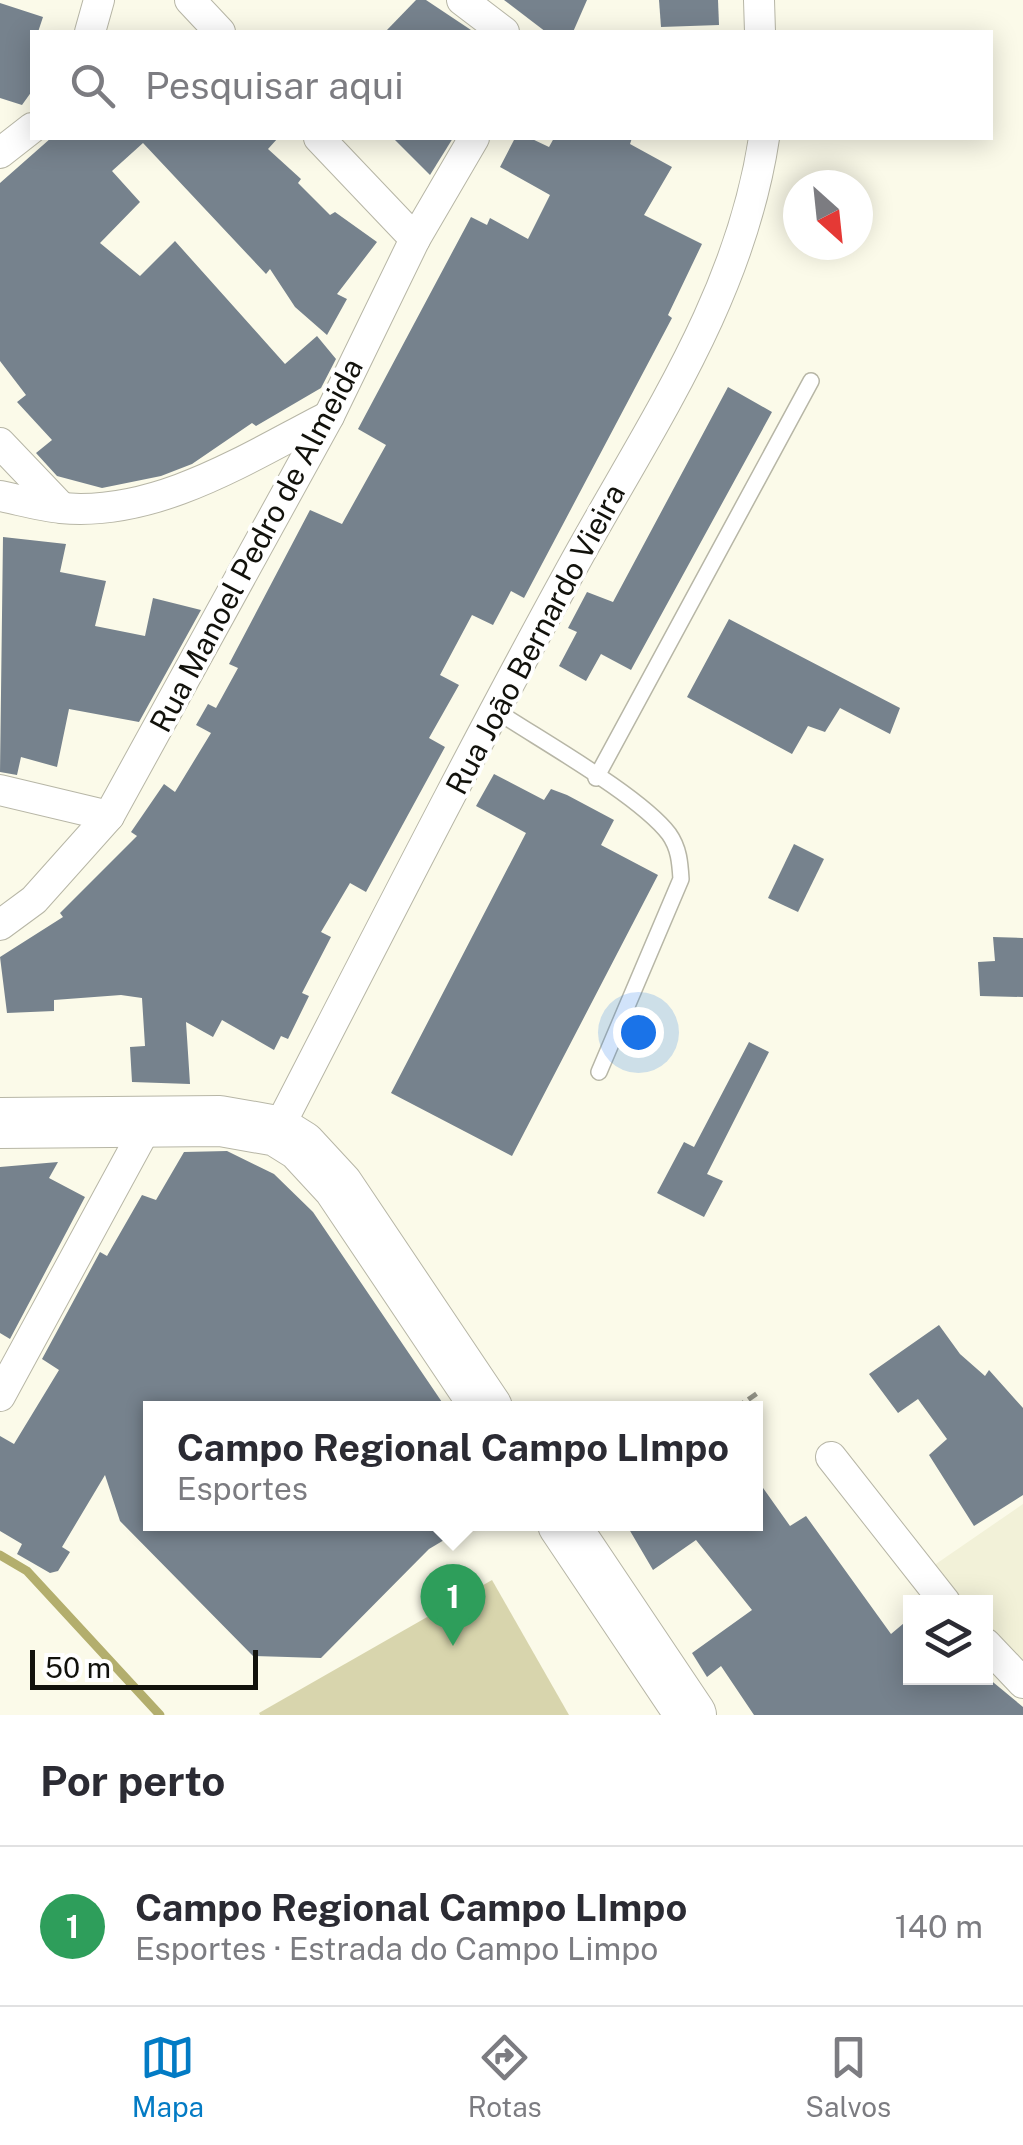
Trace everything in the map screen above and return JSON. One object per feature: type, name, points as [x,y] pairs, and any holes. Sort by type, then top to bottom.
[{"type":"main road","points":[[0,1123],[220,1120],[277,1131],[301,1146],[338,1186],[482,1401]]},
{"type":"main road","points":[[568,1531],[691,1715]]},
{"type":"street","points":[[91,30],[99,0]]},
{"type":"street","points":[[190,0],[218,30]]},
{"type":"street","points":[[462,0],[501,30]]},
{"type":"street","points":[[759,0],[760,30]]},
{"type":"street","points":[[0,153],[30,130]]},
{"type":"street","points":[[322,140],[415,239]]},
{"type":"street","name":"Rua Manoel Pedro de Almeida","points":[[0,925],[34,900],[109,816],[329,416],[415,239],[473,140]]},
{"type":"street","name":"Rua João Bernardo Vieira","points":[[277,1131],[495,710],[713,316],[754,202],[764,140]]},
{"type":"street","points":[[0,496],[62,508],[129,505],[177,490],[329,416]]},
{"type":"street","points":[[0,444],[62,508]]},
{"type":"street","points":[[0,790],[109,816]]},
{"type":"street","points":[[0,1396],[150,1122]]},
{"type":"street","points":[[830,1457],[939,1595]]},
{"type":"street","points":[[993,1651],[1023,1683]]},
{"type":"lane","points":[[596,778],[810,381]]},
{"type":"lane","points":[[495,710],[646,812],[669,835],[679,854],[681,879],[599,1072]]},
{"type":"path","points":[[746,1401],[759,1392]]},
{"type":"shaded area","points":[[1023,1504],[1023,1663],[993,1637],[993,1595],[957,1595],[933,1566]]},
{"type":"shaded area","points":[[492,1580],[569,1715],[260,1715],[259,1713]]},
{"type":"building","points":[[416,0],[426,0],[471,30],[387,30]]},
{"type":"building","points":[[504,0],[587,0],[574,30],[543,30]]},
{"type":"building","points":[[659,0],[718,0],[719,25],[661,27]]},
{"type":"building","points":[[0,3],[43,17],[39,30],[30,30],[30,94],[22,105],[0,98]]},
{"type":"building","points":[[49,140],[276,140],[268,149],[301,179],[298,183],[330,215],[335,212],[377,242],[337,294],[347,299],[327,335],[295,307],[270,269],[266,274],[143,143],[112,171],[140,202],[100,243],[140,276],[175,241],[285,364],[317,336],[336,359],[321,388],[256,426],[252,423],[192,464],[161,476],[102,488],[57,476],[36,453],[52,440],[17,402],[26,395],[0,361],[0,183]]},
{"type":"building","points":[[395,140],[452,140],[430,175]]},
{"type":"building","points":[[514,140],[534,140],[549,147],[553,140],[631,140],[630,144],[672,167],[644,215],[702,244],[668,315],[672,318],[524,598],[511,591],[493,625],[472,615],[440,675],[459,685],[429,738],[445,747],[366,892],[350,883],[321,932],[331,937],[302,993],[309,996],[288,1039],[281,1036],[274,1050],[222,1020],[213,1037],[186,1022],[190,1084],[132,1082],[130,1047],[145,1046],[142,998],[121,995],[54,1000],[54,1011],[7,1013],[0,957],[63,917],[60,913],[137,836],[131,832],[164,784],[175,792],[211,733],[196,725],[208,704],[216,708],[238,668],[229,664],[310,510],[342,524],[386,445],[358,429],[471,217],[487,225],[490,218],[528,239],[550,195],[500,167]]},
{"type":"building","points":[[728,387],[772,412],[631,670],[601,654],[586,681],[559,666],[577,632],[568,628],[587,592],[613,602]]},
{"type":"building","points":[[3,537],[66,544],[60,572],[106,581],[95,626],[145,636],[153,598],[201,610],[139,722],[69,709],[57,767],[21,757],[17,775],[0,772]]},
{"type":"building","points":[[729,619],[900,708],[890,734],[840,708],[825,732],[808,726],[792,754],[687,697]]},
{"type":"building","points":[[494,774],[544,800],[551,789],[567,795],[614,820],[601,845],[658,875],[512,1156],[391,1093],[526,833],[476,806]]},
{"type":"building","points":[[794,844],[824,859],[798,912],[768,898]]},
{"type":"building","points":[[993,937],[1023,938],[1023,997],[980,996],[978,962],[995,961]]},
{"type":"building","points":[[749,1042],[769,1052],[707,1174],[723,1181],[704,1217],[657,1193],[684,1142],[694,1147]]},
{"type":"building","points":[[227,1151],[274,1174],[313,1212],[441,1401],[143,1401],[143,1531],[459,1531],[429,1549],[321,1658],[253,1656],[120,1521],[105,1475],[62,1547],[70,1552],[58,1571],[50,1573],[17,1554],[22,1544],[0,1531],[0,1436],[14,1444],[59,1370],[42,1359],[100,1252],[107,1256],[142,1195],[156,1200],[184,1152]]},
{"type":"building","points":[[58,1162],[49,1178],[85,1197],[10,1339],[0,1333],[0,1167]]},
{"type":"building","points":[[939,1325],[960,1354],[985,1376],[989,1370],[1023,1408],[1023,1495],[974,1526],[929,1455],[947,1439],[918,1399],[898,1413],[869,1374]]},
{"type":"building","points":[[763,1488],[790,1526],[806,1516],[891,1634],[903,1624],[903,1685],[993,1682],[1023,1707],[1023,1715],[754,1715],[721,1666],[707,1677],[692,1653],[752,1610],[696,1540],[653,1570],[630,1531],[763,1531]]},
{"type":"waterway","points":[[0,1555],[27,1571],[160,1715]]},
{"type":"place","name":"Campo Regional Campo LImpo","points":[[453,1646]]}]
